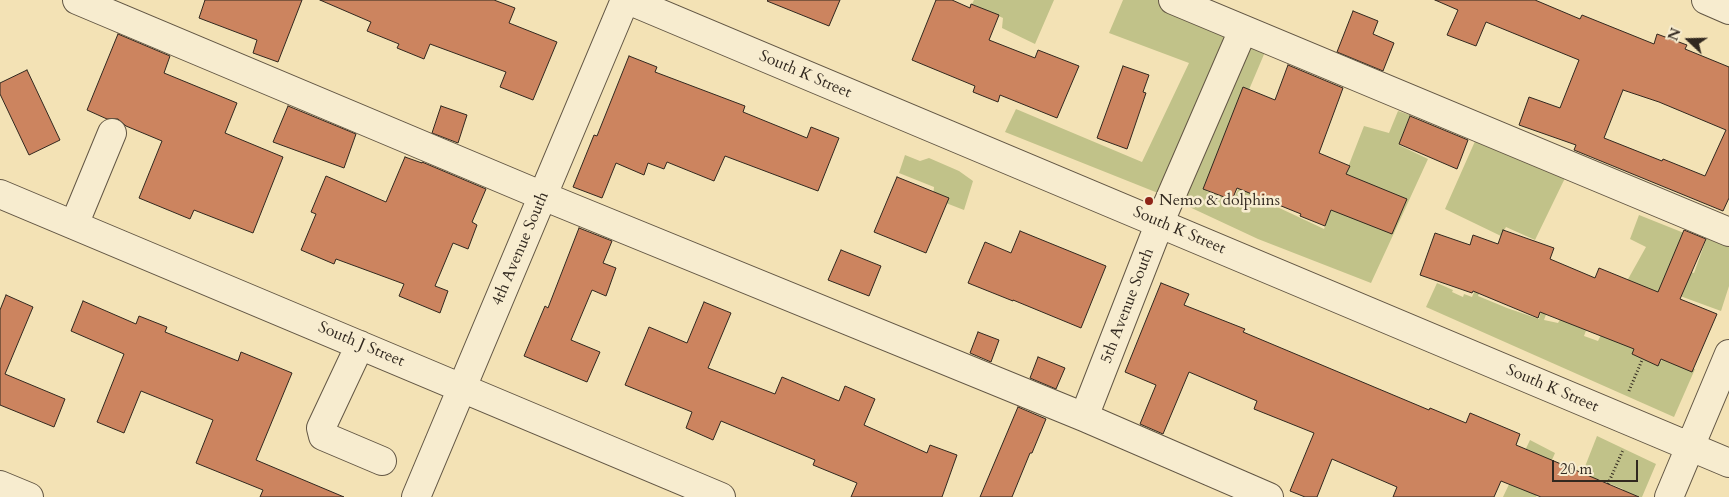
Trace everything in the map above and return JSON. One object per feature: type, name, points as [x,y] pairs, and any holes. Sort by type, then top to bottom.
[{"type":"street","points":[[77,0],[543,196],[1084,418],[1269,497]]},
{"type":"street","name":"4th Avenue South","points":[[416,497],[627,0]]},
{"type":"street","name":"South K Street","points":[[627,0],[1729,463]]},
{"type":"street","points":[[1173,0],[1729,232]]},
{"type":"street","points":[[1706,0],[1729,10]]},
{"type":"street","name":"5th Avenue South","points":[[1084,418],[1160,223],[1243,30]]},
{"type":"street","points":[[74,225],[112,133]]},
{"type":"street","name":"South J Street","points":[[0,194],[721,497]]},
{"type":"street","points":[[360,345],[322,428],[322,432],[323,436],[382,460]]},
{"type":"street","points":[[1669,497],[1729,354]]},
{"type":"street","points":[[0,485],[29,497]]},
{"type":"path","points":[[1627,396],[1642,360]]},
{"type":"path","points":[[1608,484],[1624,447]]},
{"type":"green space","points":[[974,0],[1054,0],[1035,44],[1002,28],[1003,18],[972,4]]},
{"type":"green space","points":[[1123,0],[1194,0],[1566,176],[1535,240],[1506,227],[1501,236],[1445,209],[1476,139],[1265,52],[1206,191],[1233,200],[1277,104],[1305,114],[1273,205],[1324,229],[1364,126],[1389,133],[1398,111],[1410,115],[1399,145],[1428,159],[1371,283],[1258,239],[1168,197],[1005,132],[1016,109],[1142,162],[1189,63],[1109,33]]},
{"type":"green space","points":[[905,155],[920,161],[929,158],[959,171],[973,181],[964,210],[933,198],[934,187],[899,173]]},
{"type":"green space","points":[[1639,215],[1684,233],[1670,265],[1694,273],[1707,237],[1729,246],[1729,286],[1721,311],[1661,289],[1635,355],[1658,365],[1665,356],[1695,369],[1674,417],[1426,307],[1437,283],[1463,297],[1464,294],[1472,297],[1490,254],[1494,255],[1478,296],[1539,319],[1541,311],[1561,272],[1544,320],[1558,323],[1562,316],[1588,325],[1584,336],[1598,341],[1646,247],[1630,239]]},
{"type":"green space","points":[[1597,436],[1656,464],[1642,497],[1620,497],[1623,489],[1598,479],[1591,492],[1573,497]]},
{"type":"green space","points":[[1530,440],[1555,453],[1536,497],[1503,497]]},
{"type":"building","points":[[205,0],[302,0],[278,62],[253,53],[257,40],[199,18]]},
{"type":"building","points":[[320,0],[494,0],[515,8],[509,23],[557,42],[533,100],[500,87],[506,72],[430,44],[424,59],[397,48],[399,44],[367,31],[371,22]]},
{"type":"building","points":[[768,0],[840,0],[829,26]]},
{"type":"building","points":[[936,0],[952,0],[970,8],[971,4],[999,15],[989,40],[1035,58],[1038,50],[1079,66],[1057,118],[1000,95],[998,102],[973,92],[975,86],[912,60]]},
{"type":"building","points":[[1435,0],[1535,0],[1580,19],[1582,15],[1654,44],[1657,34],[1687,45],[1685,49],[1729,67],[1729,198],[1723,211],[1574,150],[1576,145],[1519,125],[1529,97],[1560,108],[1579,60],[1486,22],[1476,46],[1447,35],[1458,10]],"holes":[[[1623,90],[1659,102],[1726,130],[1705,176],[1604,138]]]},
{"type":"building","points":[[1353,11],[1378,21],[1373,34],[1394,43],[1383,71],[1337,52]]},
{"type":"building","points":[[118,34],[170,56],[164,73],[237,103],[225,133],[283,157],[253,233],[194,210],[190,219],[139,198],[162,141],[126,126],[118,119],[107,119],[87,110]]},
{"type":"building","points":[[629,56],[657,67],[655,72],[745,106],[743,112],[807,138],[811,127],[839,138],[818,191],[725,156],[714,181],[667,162],[664,169],[648,163],[644,175],[616,163],[602,198],[573,187],[594,135],[597,136]]},
{"type":"building","points":[[1288,65],[1343,88],[1319,153],[1350,166],[1346,174],[1407,199],[1392,234],[1331,210],[1325,226],[1300,216],[1301,214],[1237,188],[1232,200],[1203,189],[1243,87],[1275,100]]},
{"type":"building","points":[[1123,66],[1149,75],[1143,92],[1146,93],[1127,149],[1097,138]]},
{"type":"building","points":[[27,70],[60,140],[29,155],[0,94],[0,83]]},
{"type":"building","points":[[288,106],[356,134],[344,168],[273,142]]},
{"type":"building","points":[[441,106],[467,115],[458,143],[432,133]]},
{"type":"building","points":[[1410,116],[1468,140],[1457,169],[1399,144]]},
{"type":"building","points":[[405,157],[422,162],[486,189],[472,222],[477,225],[468,249],[453,243],[435,286],[448,291],[440,313],[399,296],[404,284],[336,259],[334,264],[301,250],[316,214],[311,212],[326,176],[386,202]]},
{"type":"building","points":[[897,177],[949,198],[926,253],[874,232]]},
{"type":"building","points":[[579,228],[612,241],[603,263],[616,268],[606,296],[592,290],[571,340],[600,352],[587,382],[524,356],[545,306],[548,308]]},
{"type":"building","points":[[1503,230],[1554,248],[1550,259],[1595,278],[1599,268],[1658,292],[1684,230],[1706,239],[1680,299],[1717,314],[1692,372],[1661,359],[1658,366],[1632,354],[1634,349],[1540,312],[1538,318],[1473,291],[1472,293],[1420,275],[1435,233],[1470,245],[1473,235],[1498,244]]},
{"type":"building","points":[[1020,231],[1106,266],[1081,328],[968,283],[985,242],[1011,253]]},
{"type":"building","points":[[841,250],[881,266],[869,296],[828,280]]},
{"type":"building","points":[[1161,283],[1189,294],[1184,305],[1245,329],[1243,332],[1429,410],[1430,408],[1466,423],[1470,413],[1520,434],[1516,445],[1639,497],[1541,497],[1501,481],[1494,497],[1393,497],[1397,487],[1332,459],[1317,497],[1305,497],[1290,491],[1314,433],[1254,409],[1257,401],[1189,372],[1163,434],[1140,424],[1156,385],[1125,372]]},
{"type":"building","points":[[6,295],[33,307],[5,374],[65,399],[54,427],[0,405],[0,310]]},
{"type":"building","points":[[83,301],[136,324],[139,316],[167,327],[165,332],[238,361],[241,352],[292,373],[256,460],[344,497],[260,497],[263,490],[196,463],[213,420],[141,391],[124,433],[97,422],[124,354],[71,331]]},
{"type":"building","points":[[704,302],[731,313],[708,368],[775,394],[782,377],[839,401],[845,386],[875,399],[864,425],[927,453],[930,445],[957,455],[942,497],[851,497],[857,483],[813,465],[815,460],[721,421],[713,440],[686,428],[692,412],[625,385],[649,327],[687,343]]},
{"type":"building","points":[[978,332],[999,340],[991,362],[970,353]]},
{"type":"building","points":[[1038,357],[1065,368],[1056,389],[1030,378]]},
{"type":"building","points":[[1018,407],[1046,419],[1032,453],[1030,453],[1012,497],[980,497]]},
{"type":"place","name":"Nemo & dolphins","points":[[1149,201]]}]
